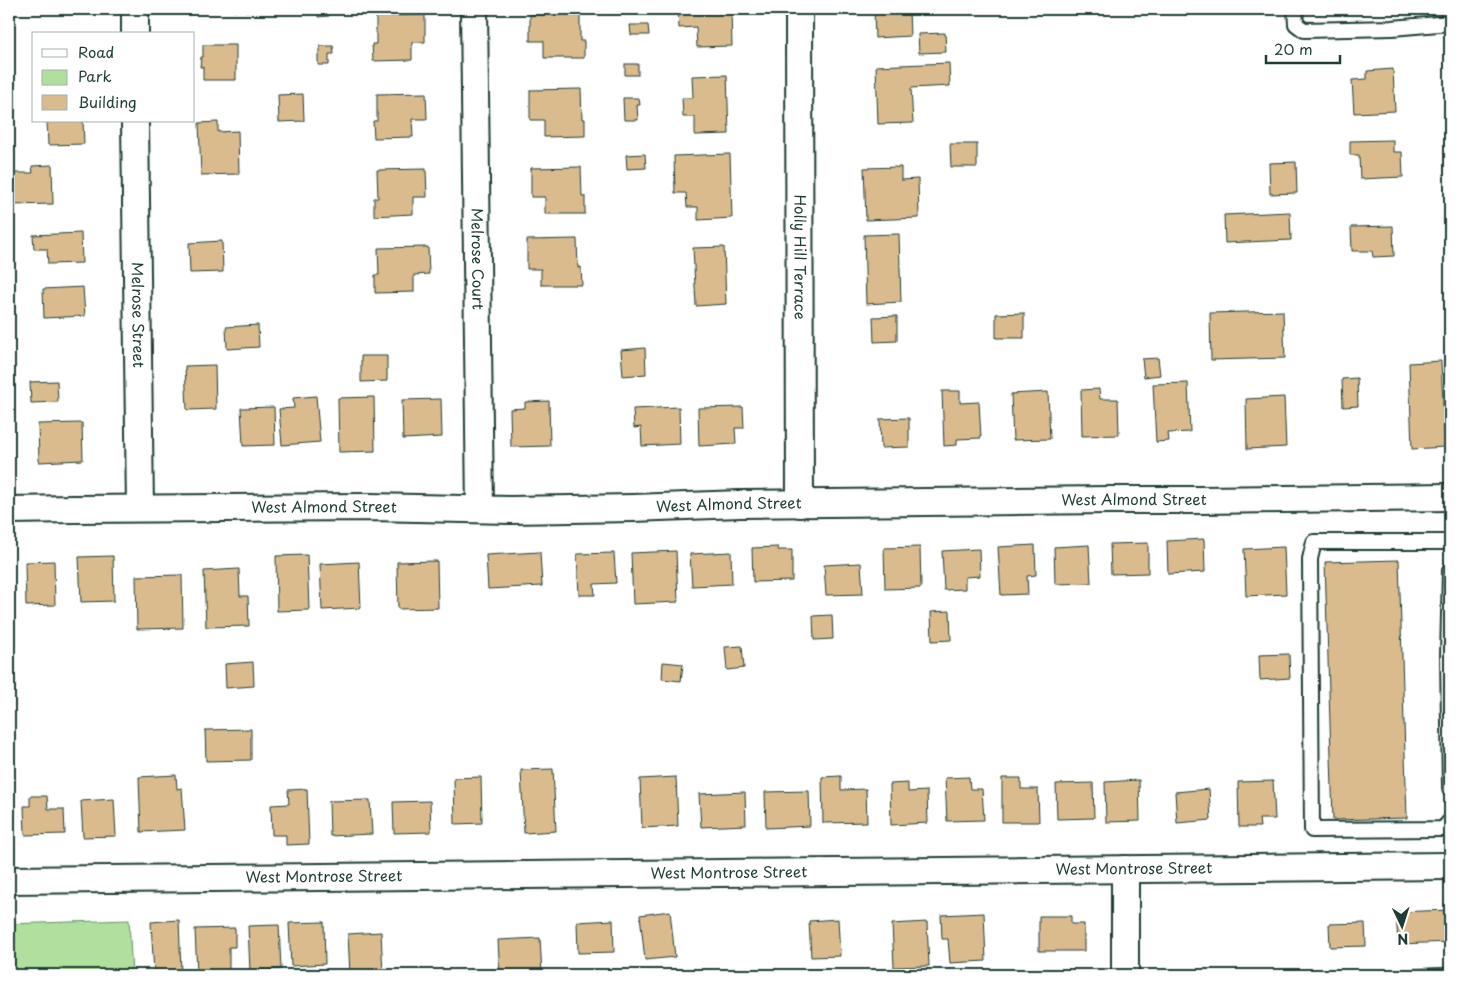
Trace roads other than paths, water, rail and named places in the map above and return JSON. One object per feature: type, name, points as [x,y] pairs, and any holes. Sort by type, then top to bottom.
[{"type":"street","points":[[135,9],[135,32]]},
{"type":"street","name":"Melrose Court","points":[[474,9],[480,509]]},
{"type":"street","name":"Holly Hill Terrace","points":[[799,9],[800,504]]},
{"type":"street","name":"Melrose Street","points":[[135,122],[140,508]]},
{"type":"street","name":"West Almond Street","points":[[9,510],[370,507],[480,509],[633,508],[800,504],[1450,497]]},
{"type":"street","name":"West Montrose Street","points":[[9,880],[1450,866]]},
{"type":"street","points":[[1125,869],[1125,975]]},
{"type":"lane","points":[[1295,9],[1296,24],[1304,30],[1392,28],[1450,24]]},
{"type":"lane","points":[[1450,542],[1314,542],[1310,559],[1310,578],[1312,830],[1443,829],[1450,821]]},
{"type":"lane","points":[[1450,570],[1450,788]]}]
